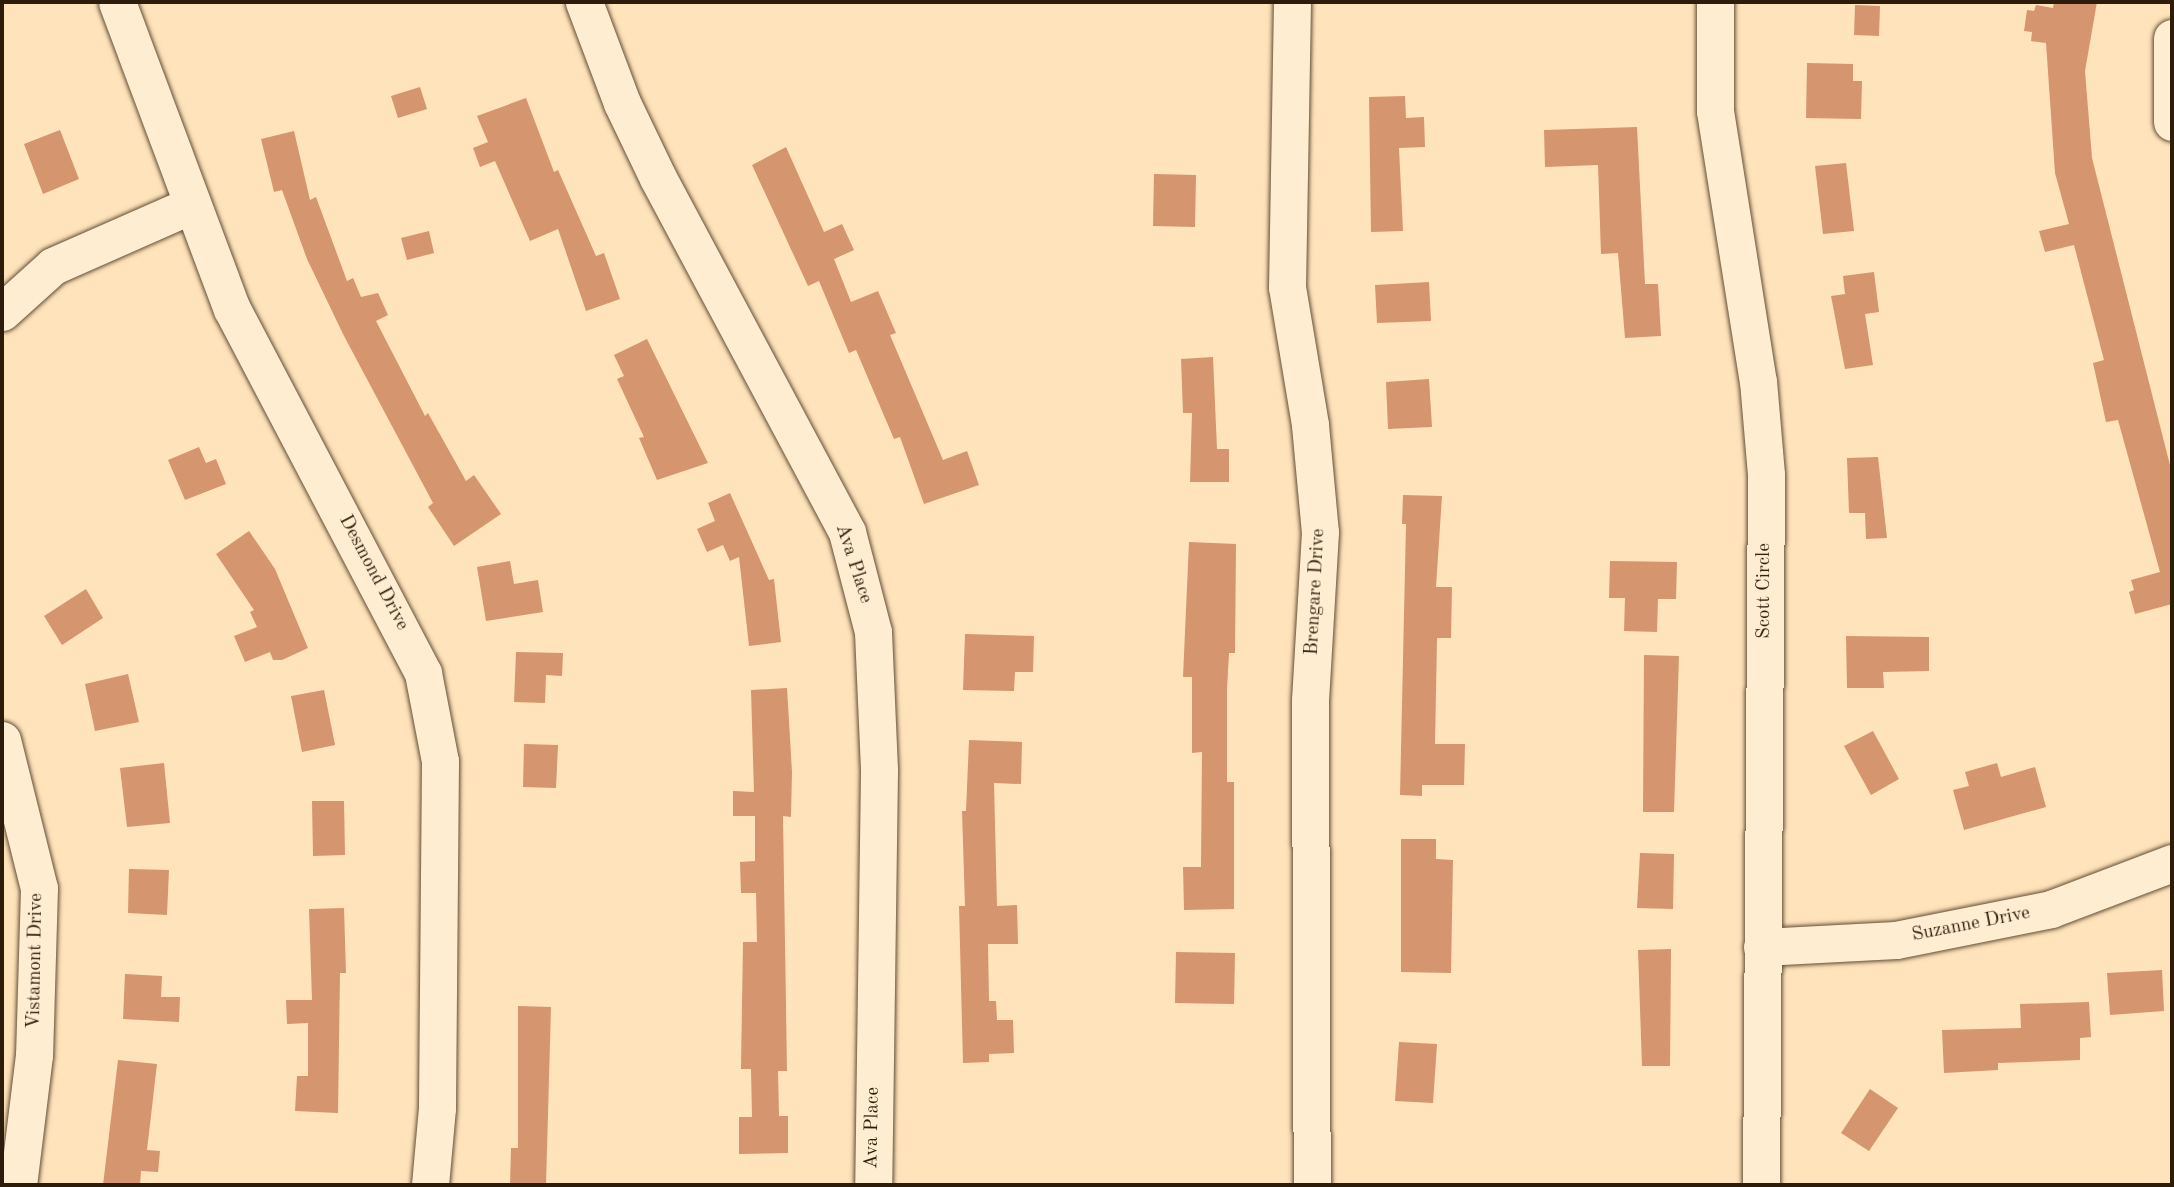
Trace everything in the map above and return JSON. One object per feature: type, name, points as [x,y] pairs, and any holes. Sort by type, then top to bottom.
[{"type":"street","name":"Desmond Drive","points":[[117,2],[232,309],[407,635],[434,713],[440,761],[437,1108],[430,1185]]},
{"type":"street","name":"Ava Place","points":[[584,2],[622,103],[846,532],[873,632],[879,771],[873,1185]]},
{"type":"street","name":"Brengare Drive","points":[[1292,2],[1287,287],[1310,425],[1320,532],[1310,700],[1312,1185]]},
{"type":"street","name":"Scott Circle","points":[[1715,2],[1715,111],[1758,382],[1766,475],[1760,1185]]},
{"type":"street","points":[[2172,38],[2172,122]]},
{"type":"street","points":[[2,313],[54,266],[191,205]]},
{"type":"street","name":"Vistamont Drive","points":[[2,740],[39,888],[34,1055],[18,1185]]},
{"type":"street","name":"Suzanne Drive","points":[[1762,947],[1896,940],[2051,909],[2172,863]]},
{"type":"building","points":[[2054,2],[2097,2],[2085,71],[2092,158],[2172,473],[2172,604],[2135,614],[2129,592],[2134,590],[2131,580],[2160,572],[2118,420],[2106,422],[2093,363],[2104,360],[2074,245],[2045,252],[2039,231],[2069,224],[2055,173],[2046,43],[2031,41],[2032,32],[2024,31],[2027,10],[2034,11],[2036,5],[2053,8]]},
{"type":"building","points":[[1855,5],[1880,6],[1879,36],[1854,35]]},
{"type":"building","points":[[1807,63],[1853,64],[1853,81],[1862,81],[1861,119],[1806,118]]},
{"type":"building","points":[[420,87],[427,109],[398,118],[391,96]]},
{"type":"building","points":[[1405,96],[1406,118],[1424,117],[1425,147],[1399,148],[1403,231],[1371,232],[1369,97]]},
{"type":"building","points":[[526,98],[554,172],[558,170],[596,256],[604,253],[620,299],[586,311],[558,229],[530,241],[495,161],[480,167],[473,148],[488,142],[477,116]]},
{"type":"building","points":[[1637,127],[1645,284],[1658,284],[1661,336],[1625,338],[1618,253],[1601,254],[1598,165],[1545,167],[1544,130]]},
{"type":"building","points":[[60,130],[79,179],[43,194],[24,144]]},
{"type":"building","points":[[294,131],[310,200],[316,197],[347,281],[353,278],[361,297],[378,293],[388,315],[376,321],[425,416],[428,413],[466,481],[474,475],[501,514],[454,546],[428,507],[433,503],[344,336],[307,259],[282,190],[274,192],[261,139]]},
{"type":"building","points":[[786,147],[824,232],[842,224],[854,250],[834,259],[851,302],[878,291],[896,333],[890,335],[943,460],[967,451],[979,485],[924,504],[900,437],[894,439],[856,350],[849,353],[819,281],[808,286],[752,165]]},
{"type":"building","points":[[1846,163],[1854,231],[1823,234],[1815,166]]},
{"type":"building","points":[[1154,174],[1196,175],[1195,227],[1153,226]]},
{"type":"building","points":[[429,231],[434,253],[407,260],[401,238]]},
{"type":"building","points":[[1874,272],[1879,312],[1865,314],[1873,365],[1845,369],[1831,296],[1845,294],[1843,276]]},
{"type":"building","points":[[1429,282],[1431,321],[1377,323],[1375,285]]},
{"type":"building","points":[[647,339],[708,463],[657,480],[639,438],[644,437],[617,379],[624,376],[614,355]]},
{"type":"building","points":[[1213,357],[1217,449],[1229,449],[1229,482],[1190,482],[1192,413],[1183,413],[1181,359]]},
{"type":"building","points":[[1429,379],[1432,427],[1388,429],[1386,382]]},
{"type":"building","points":[[199,447],[206,463],[216,459],[226,484],[185,500],[168,460]]},
{"type":"building","points":[[1878,457],[1887,538],[1866,539],[1865,513],[1849,513],[1847,458]]},
{"type":"building","points":[[730,493],[769,580],[774,579],[781,642],[749,646],[739,557],[730,561],[723,545],[707,552],[697,529],[715,521],[708,503]]},
{"type":"building","points":[[1403,495],[1442,496],[1436,587],[1452,587],[1451,638],[1437,638],[1435,744],[1465,744],[1464,785],[1422,785],[1422,796],[1400,795],[1406,524],[1402,524]]},
{"type":"building","points":[[249,531],[275,569],[308,648],[282,660],[273,660],[270,652],[245,662],[234,636],[257,627],[250,612],[254,610],[216,554]]},
{"type":"building","points":[[1189,542],[1236,544],[1235,653],[1229,653],[1227,690],[1227,782],[1234,782],[1234,909],[1184,910],[1183,867],[1201,867],[1202,752],[1192,753],[1192,677],[1183,677]]},
{"type":"building","points":[[510,561],[514,584],[538,580],[543,612],[486,621],[477,567]]},
{"type":"building","points":[[1610,561],[1677,562],[1676,599],[1658,599],[1657,632],[1624,631],[1625,598],[1609,598]]},
{"type":"building","points":[[86,589],[103,618],[62,645],[44,616]]},
{"type":"building","points":[[965,634],[1034,636],[1033,672],[1015,672],[1014,691],[963,690]]},
{"type":"building","points":[[1846,636],[1929,637],[1929,671],[1883,672],[1884,688],[1847,688]]},
{"type":"building","points":[[516,652],[563,653],[562,676],[546,675],[545,703],[514,702]]},
{"type":"building","points":[[1644,655],[1679,656],[1674,812],[1643,812]]},
{"type":"building","points":[[128,674],[139,722],[95,731],[85,684]]},
{"type":"building","points":[[787,688],[792,772],[791,817],[783,816],[787,1071],[778,1071],[779,1116],[788,1116],[788,1153],[739,1154],[739,1117],[752,1117],[751,1069],[741,1069],[743,942],[757,942],[756,893],[741,893],[740,862],[755,861],[755,816],[733,816],[733,791],[754,792],[751,690]]},
{"type":"building","points":[[324,690],[335,745],[302,752],[291,696]]},
{"type":"building","points":[[1873,731],[1899,779],[1871,795],[1844,746]]},
{"type":"building","points":[[969,740],[1022,742],[1021,784],[994,783],[997,906],[1017,905],[1018,944],[988,944],[989,1001],[996,1001],[997,1020],[1013,1020],[1014,1053],[989,1054],[989,1062],[963,1063],[959,906],[965,906],[962,811],[966,811]]},
{"type":"building","points":[[524,744],[558,745],[556,788],[523,787]]},
{"type":"building","points":[[164,763],[170,823],[127,827],[120,768]]},
{"type":"building","points":[[1997,763],[2001,777],[2035,767],[2046,807],[1964,830],[1953,790],[1969,786],[1965,772]]},
{"type":"building","points":[[312,801],[344,801],[345,855],[313,856]]},
{"type":"building","points":[[1401,839],[1436,839],[1436,859],[1453,860],[1451,973],[1401,972]]},
{"type":"building","points":[[1640,853],[1674,854],[1673,909],[1637,908]]},
{"type":"building","points":[[129,869],[169,870],[167,915],[128,913]]},
{"type":"building","points":[[344,908],[346,973],[340,973],[338,1113],[295,1111],[297,1076],[308,1076],[308,1023],[287,1024],[286,1000],[312,1000],[309,909]]},
{"type":"building","points":[[1671,949],[1670,1066],[1642,1066],[1638,950]]},
{"type":"building","points":[[1176,952],[1235,953],[1234,1004],[1175,1003]]},
{"type":"building","points":[[2162,970],[2164,1011],[2110,1015],[2107,973]]},
{"type":"building","points":[[125,974],[162,976],[161,997],[180,997],[179,1022],[123,1019]]},
{"type":"building","points":[[2089,1002],[2091,1037],[2080,1038],[2080,1060],[1998,1063],[1998,1070],[1944,1073],[1942,1030],[2021,1028],[2020,1004]]},
{"type":"building","points":[[518,1006],[551,1007],[546,1185],[510,1185],[511,1148],[518,1148]]},
{"type":"building","points":[[1399,1042],[1437,1044],[1433,1103],[1395,1101]]},
{"type":"building","points":[[118,1060],[157,1064],[147,1150],[160,1151],[158,1172],[141,1171],[140,1185],[103,1185]]},
{"type":"building","points":[[1870,1089],[1898,1108],[1869,1151],[1841,1133]]}]
